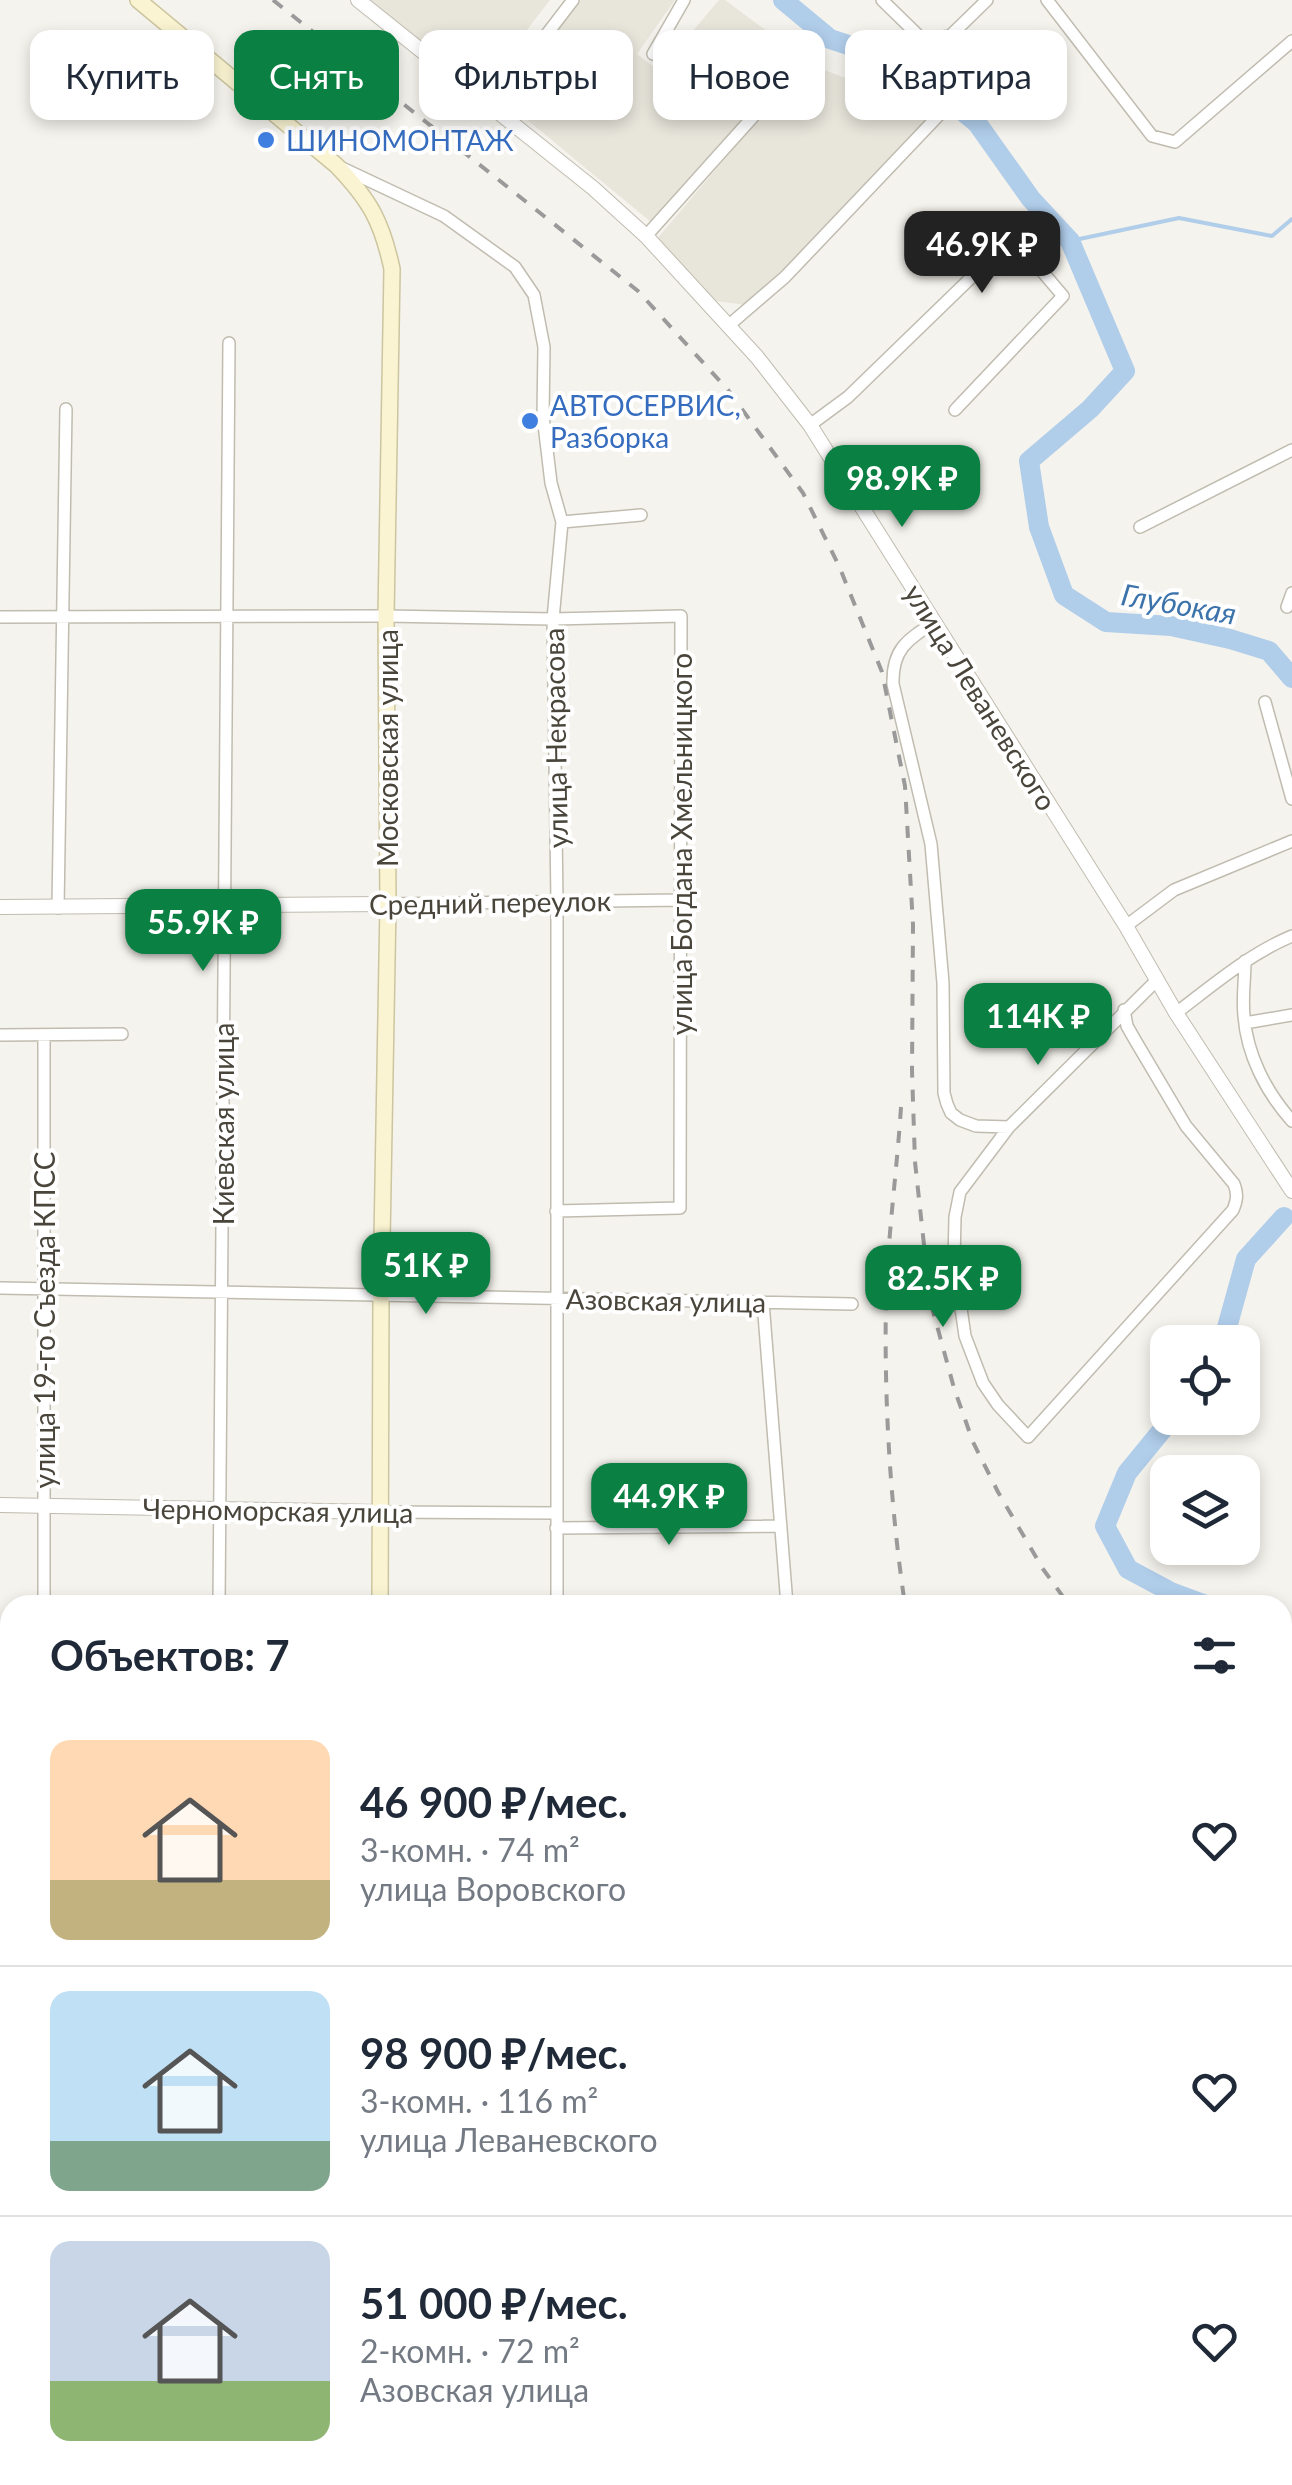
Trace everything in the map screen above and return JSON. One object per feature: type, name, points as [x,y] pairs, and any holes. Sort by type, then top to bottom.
[{"type":"main road","name":"Московская улица","points":[[138,0],[361,190],[385,234],[392,270],[380,1595]]},
{"type":"street","name":"улица Леваневского","points":[[358,0],[419,49]]},
{"type":"street","points":[[549,30],[572,0]]},
{"type":"street","points":[[652,54],[684,0]]},
{"type":"street","points":[[882,0],[922,40],[950,36],[987,0]]},
{"type":"street","points":[[1047,0],[1152,136],[1174,142],[1292,41]]},
{"type":"street","name":"улица Леваневского","points":[[508,120],[646,236],[776,380],[810,426],[1126,926],[1176,1013],[1292,1191]]},
{"type":"street","points":[[646,236],[751,120]]},
{"type":"street","points":[[728,326],[785,276],[934,120]]},
{"type":"street","name":"улица Некрасова","points":[[336,165],[444,216],[515,267],[534,296],[544,347],[543,416],[551,482],[562,522],[553,619],[557,1595]]},
{"type":"street","points":[[810,426],[848,397],[1013,237],[1062,296],[955,410]]},
{"type":"street","name":"Киевская улица","points":[[219,1595],[229,344]]},
{"type":"street","points":[[58,908],[66,409]]},
{"type":"street","points":[[1140,527],[1292,450]]},
{"type":"street","points":[[562,522],[641,515]]},
{"type":"street","points":[[1287,607],[1292,593]]},
{"type":"street","name":"улица Богдана Хмельницкого","points":[[0,616],[553,619],[681,616],[680,1208],[556,1212]]},
{"type":"street","points":[[934,622],[906,642],[892,670],[931,844],[943,983],[944,1093],[952,1113],[960,1120],[976,1126],[1009,1127]]},
{"type":"street","points":[[1265,702],[1292,799]]},
{"type":"street","points":[[1126,926],[1174,890],[1292,841]]},
{"type":"street","name":"Средний переулок","points":[[0,907],[680,900]]},
{"type":"street","points":[[1176,1013],[1246,961],[1292,936]]},
{"type":"street","points":[[1246,961],[1247,1040],[1261,1077],[1292,1121]]},
{"type":"street","points":[[1124,1010],[1127,1026],[1186,1126],[1238,1192],[1233,1210],[1028,1437],[983,1383],[965,1336],[954,1260],[960,1192],[1009,1127],[1124,1010],[1156,980]]},
{"type":"street","points":[[1245,1024],[1292,1015]]},
{"type":"street","points":[[0,1036],[122,1034]]},
{"type":"street","name":"улица 19-го Съезда КПСС","points":[[44,1035],[44,1595]]},
{"type":"street","name":"Азовская улица","points":[[0,1288],[852,1304]]},
{"type":"street","points":[[763,1302],[787,1595]]},
{"type":"street","name":"Черноморская улица","points":[[0,1504],[556,1513]]},
{"type":"street","points":[[556,1528],[781,1526]]},
{"type":"shaded area","points":[[370,0],[550,0],[527,30],[419,30],[419,41]]},
{"type":"shaded area","points":[[581,0],[675,0],[637,54],[653,66],[653,120],[741,120],[651,222],[527,120],[633,120],[633,30],[558,30]]},
{"type":"shaded area","points":[[719,0],[725,0],[765,30],[694,30]]},
{"type":"shaded area","points":[[825,70],[845,78],[845,120],[930,120],[756,301],[746,305],[708,300],[656,240],[758,120],[825,120]]},
{"type":"waterway","name":"Глубокая","points":[[783,0],[830,39],[906,64],[977,123],[1031,199],[1070,241],[1125,371],[1090,409],[1029,461],[1039,527],[1064,595],[1106,622],[1171,626],[1269,651],[1292,678]]},
{"type":"waterway","points":[[1070,241],[1179,218],[1272,236],[1292,219]]},
{"type":"waterway","name":"Глубокая","points":[[1228,1325],[1246,1259],[1284,1217]]},
{"type":"waterway","name":"Глубокая","points":[[1158,1435],[1127,1473],[1105,1526],[1128,1569],[1179,1595]]},
{"type":"railway","points":[[273,0],[638,291],[728,390],[803,493],[839,566],[882,672],[905,786],[913,925],[915,1162],[930,1300],[973,1442],[998,1492],[1062,1595]]},
{"type":"railway","points":[[901,1107],[886,1336],[892,1490],[904,1595]]},
{"type":"place","name":"ШИНОМОНТАЖ","points":[[266,140]]},
{"type":"place","name":"АВТОСЕРВИС, Разборка","points":[[530,421]]}]
